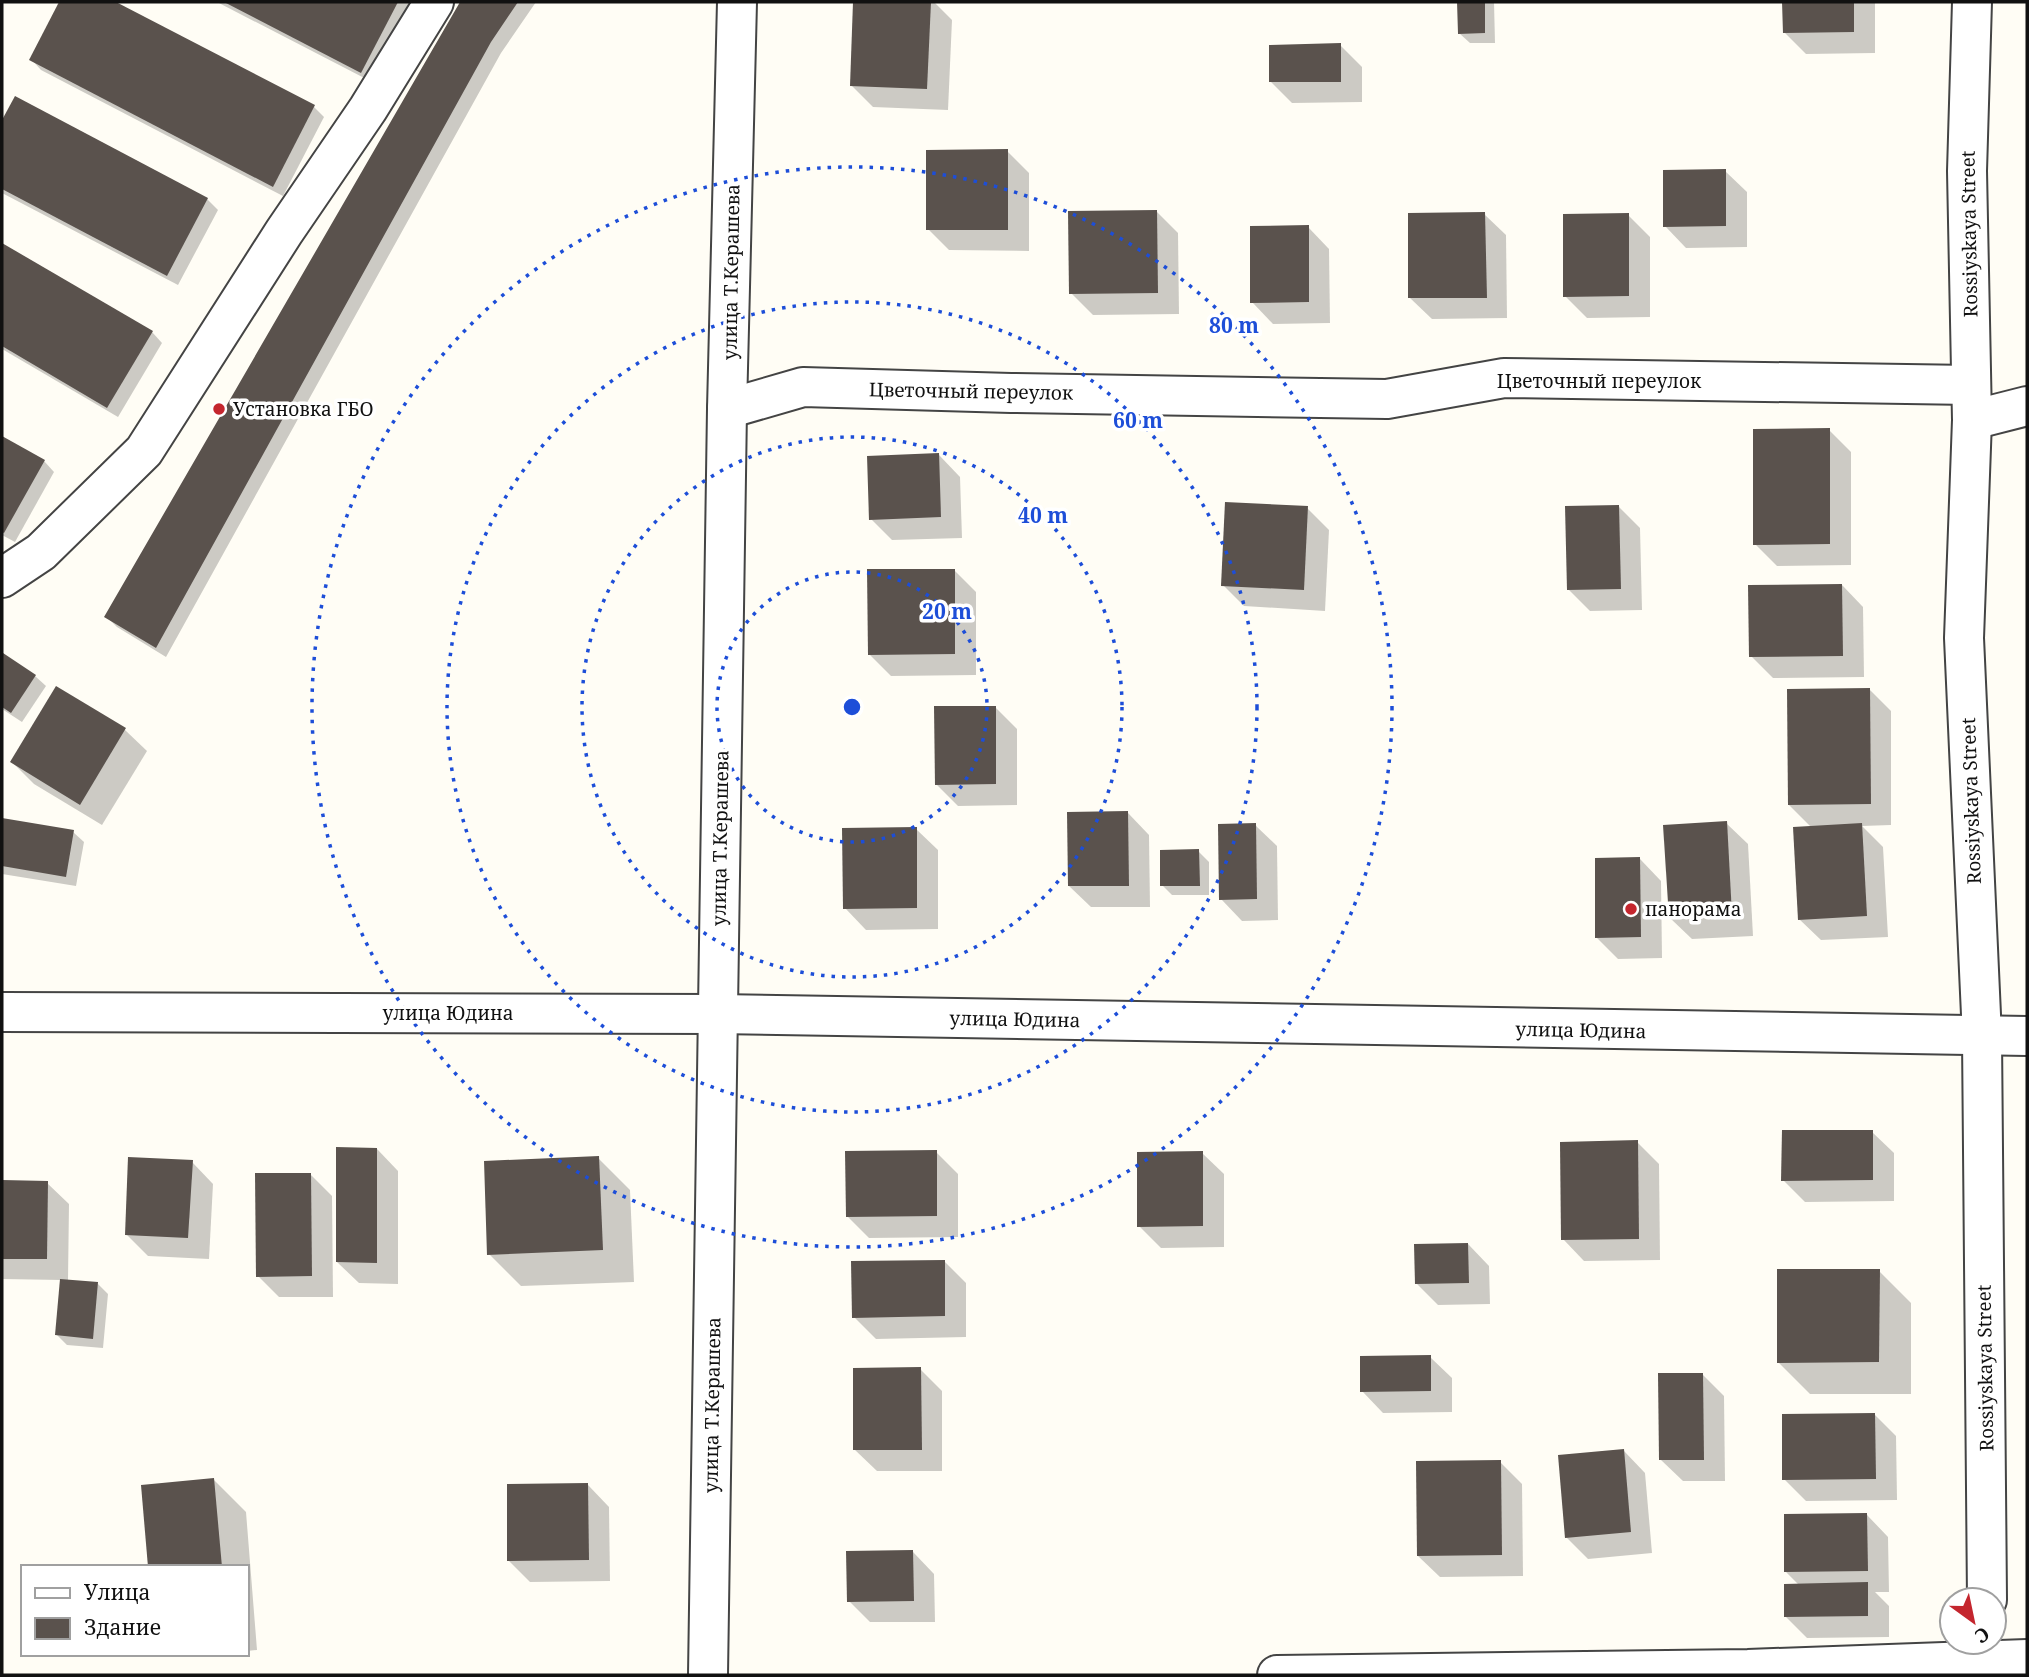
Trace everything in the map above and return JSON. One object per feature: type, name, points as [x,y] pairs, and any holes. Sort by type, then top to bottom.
[{"type":"street","points":[[2,578],[41,552],[144,451],[284,232],[368,109],[434,2]]},
{"type":"street","name":"улица Т.Керашева","points":[[708,1675],[727,409],[737,2]]},
{"type":"street","name":"Rossiyskaya Street","points":[[1972,2],[1967,172],[1971,403],[1965,638],[1982,1037],[1987,1586]]},
{"type":"street","name":"Цветочный переулок","points":[[727,409],[803,387],[1387,399],[1504,377],[2027,406]]},
{"type":"street","name":"улица Юдина","points":[[2,1012],[718,1014],[2027,1037]]},
{"type":"street","points":[[1277,1675],[1748,1669],[2027,1659]]},
{"type":"building","points":[[59,2],[116,2],[315,105],[273,187],[29,60]]},
{"type":"building","points":[[224,2],[398,2],[361,73]]},
{"type":"building","points":[[460,2],[518,2],[491,42],[156,648],[104,617]]},
{"type":"building","points":[[853,2],[931,2],[927,89],[850,86]]},
{"type":"building","points":[[1457,2],[1485,2],[1485,33],[1458,34]]},
{"type":"building","points":[[1782,2],[1854,2],[1854,32],[1783,33]]},
{"type":"building","points":[[1341,43],[1341,82],[1269,82],[1269,45]]},
{"type":"building","points":[[15,96],[208,198],[167,276],[2,189],[2,120]]},
{"type":"building","points":[[1008,149],[1008,230],[926,230],[926,150]]},
{"type":"building","points":[[1726,169],[1726,226],[1663,227],[1663,170]]},
{"type":"building","points":[[1157,210],[1158,293],[1069,294],[1068,211]]},
{"type":"building","points":[[1485,212],[1487,298],[1408,298],[1408,213]]},
{"type":"building","points":[[1629,213],[1629,296],[1563,297],[1563,214]]},
{"type":"building","points":[[1309,225],[1309,302],[1250,303],[1250,226]]},
{"type":"building","points":[[2,243],[153,331],[107,408],[2,346]]},
{"type":"building","points":[[1830,428],[1830,544],[1753,545],[1753,429]]},
{"type":"building","points":[[2,436],[45,460],[4,533],[2,532]]},
{"type":"building","points":[[939,453],[941,517],[869,520],[867,456]]},
{"type":"building","points":[[1225,502],[1308,506],[1304,590],[1221,586]]},
{"type":"building","points":[[1619,505],[1621,589],[1567,590],[1565,506]]},
{"type":"building","points":[[867,569],[955,569],[955,654],[868,655]]},
{"type":"building","points":[[1842,584],[1843,656],[1749,657],[1748,585]]},
{"type":"building","points":[[3,653],[36,675],[11,713],[2,707]]},
{"type":"building","points":[[56,686],[126,728],[80,805],[10,762]]},
{"type":"building","points":[[1870,688],[1871,804],[1788,805],[1787,689]]},
{"type":"building","points":[[934,706],[996,706],[996,784],[935,785]]},
{"type":"building","points":[[1128,811],[1129,886],[1068,886],[1067,812]]},
{"type":"building","points":[[2,818],[74,830],[66,877],[2,866]]},
{"type":"building","points":[[1727,821],[1732,915],[1669,918],[1663,825]]},
{"type":"building","points":[[1256,823],[1257,899],[1219,900],[1218,824]]},
{"type":"building","points":[[1862,823],[1867,916],[1798,920],[1793,827]]},
{"type":"building","points":[[917,827],[917,908],[843,909],[842,828]]},
{"type":"building","points":[[1199,849],[1200,886],[1160,886],[1160,850]]},
{"type":"building","points":[[1640,857],[1641,937],[1595,938],[1595,858]]},
{"type":"building","points":[[1782,1130],[1873,1130],[1873,1180],[1781,1181]]},
{"type":"building","points":[[1638,1140],[1639,1239],[1561,1240],[1560,1142]]},
{"type":"building","points":[[336,1147],[377,1148],[377,1263],[336,1262]]},
{"type":"building","points":[[937,1150],[937,1216],[846,1217],[845,1151]]},
{"type":"building","points":[[1203,1151],[1203,1226],[1137,1227],[1137,1152]]},
{"type":"building","points":[[599,1156],[603,1250],[487,1255],[484,1161]]},
{"type":"building","points":[[128,1157],[193,1160],[188,1238],[125,1235]]},
{"type":"building","points":[[255,1173],[311,1173],[312,1276],[256,1277]]},
{"type":"building","points":[[2,1180],[48,1181],[47,1259],[2,1259]]},
{"type":"building","points":[[1468,1243],[1469,1283],[1415,1284],[1414,1244]]},
{"type":"building","points":[[945,1260],[945,1316],[852,1318],[851,1261]]},
{"type":"building","points":[[1777,1269],[1880,1269],[1879,1362],[1777,1363]]},
{"type":"building","points":[[60,1279],[98,1282],[93,1339],[55,1335]]},
{"type":"building","points":[[1431,1355],[1431,1391],[1360,1392],[1360,1356]]},
{"type":"building","points":[[921,1367],[922,1450],[853,1450],[853,1368]]},
{"type":"building","points":[[1658,1373],[1703,1373],[1704,1460],[1659,1460]]},
{"type":"building","points":[[1875,1413],[1876,1479],[1782,1480],[1782,1414]]},
{"type":"building","points":[[1624,1449],[1631,1532],[1565,1538],[1558,1455]]},
{"type":"building","points":[[1501,1460],[1502,1555],[1417,1556],[1416,1461]]},
{"type":"building","points":[[214,1478],[222,1565],[148,1565],[141,1485]]},
{"type":"building","points":[[588,1483],[589,1560],[507,1561],[507,1484]]},
{"type":"building","points":[[1867,1513],[1868,1571],[1784,1572],[1784,1514]]},
{"type":"building","points":[[913,1550],[914,1601],[847,1602],[846,1551]]},
{"type":"building","points":[[1868,1582],[1868,1616],[1784,1617],[1784,1584]]},
{"type":"place","name":"Установка ГБО","points":[[219,409]]},
{"type":"place","name":"панорама","points":[[1631,909]]}]
